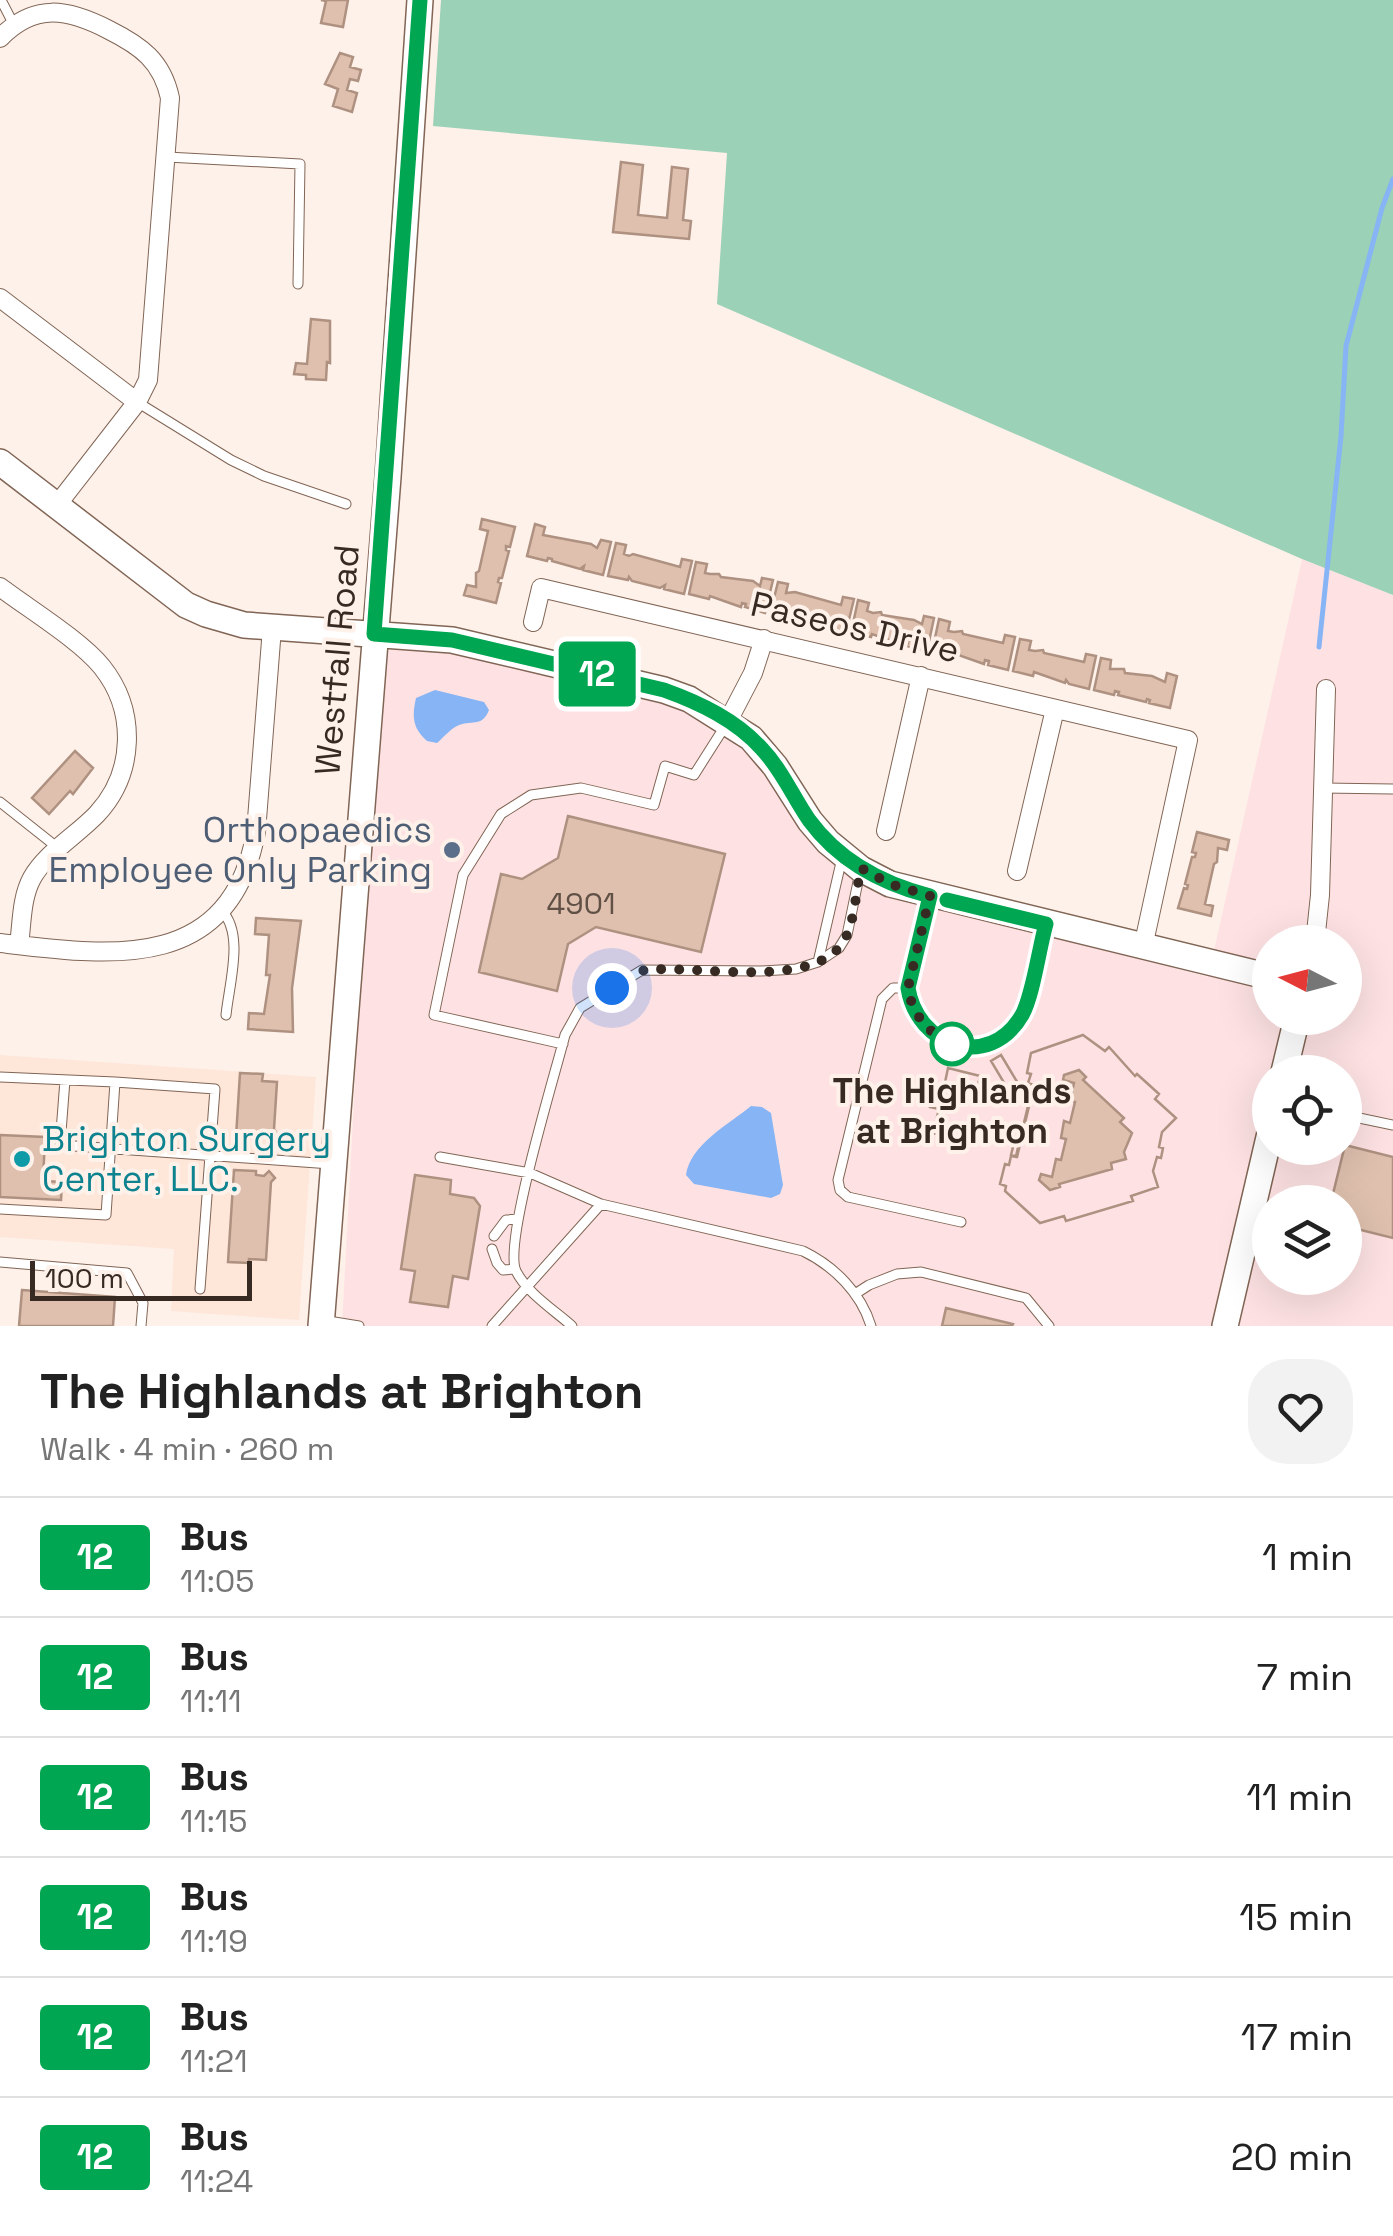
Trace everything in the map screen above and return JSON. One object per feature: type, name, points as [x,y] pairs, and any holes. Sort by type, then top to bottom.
[{"type":"street","name":"Westfall Road","points":[[321,1323],[420,0]]},
{"type":"street","points":[[0,38],[14,25],[43,13],[71,13],[143,49],[168,86],[171,111],[148,380],[136,402],[57,505]]},
{"type":"street","points":[[0,298],[136,402]]},
{"type":"street","points":[[0,462],[186,604],[222,620],[272,628],[452,640],[664,690],[728,721],[764,752],[810,821],[852,862],[890,884],[1252,973]]},
{"type":"street","points":[[0,587],[101,666],[122,705],[128,730],[122,776],[99,812],[31,880],[10,944],[140,952],[178,940],[221,910],[241,880],[252,849],[272,628]]},
{"type":"street","name":"Paseos Drive","points":[[533,622],[541,588],[1188,740],[1142,947]]},
{"type":"street","points":[[728,721],[753,674],[764,639]]},
{"type":"street","points":[[886,831],[922,676]]},
{"type":"street","points":[[1317,925],[1326,689]]},
{"type":"street","points":[[1016,871],[1056,709]]},
{"type":"street","points":[[1225,1326],[1263,1165]]},
{"type":"lane","points":[[0,0],[14,25]]},
{"type":"lane","points":[[167,156],[300,164],[298,284]]},
{"type":"lane","points":[[136,402],[231,460],[264,476],[346,504]]},
{"type":"lane","points":[[563,1044],[434,1014],[463,874],[501,814],[532,795],[581,788],[654,805],[665,766],[694,775],[728,721]]},
{"type":"lane","points":[[1323,788],[1393,789]]},
{"type":"lane","points":[[0,802],[60,850]]},
{"type":"lane","points":[[818,962],[852,862]]},
{"type":"lane","points":[[572,1326],[528,1287],[515,1269],[513,1256],[518,1219],[563,1044],[580,1008],[642,970],[761,971],[796,969],[818,962],[839,948],[847,935],[852,862]]},
{"type":"lane","points":[[930,896],[908,988],[919,1019],[933,1035],[953,1045],[972,1048],[992,1043],[1010,1031],[1024,1012],[1046,924]]},
{"type":"lane","points":[[221,910],[234,932],[226,1015]]},
{"type":"lane","points":[[908,988],[893,988],[882,1000],[838,1180],[840,1190],[848,1197],[962,1222]]},
{"type":"lane","points":[[0,1076],[215,1089],[200,1288]]},
{"type":"lane","points":[[64,1080],[60,1145],[334,1164]]},
{"type":"lane","points":[[0,1209],[106,1215],[116,1082]]},
{"type":"lane","points":[[1362,1118],[1393,1125]]},
{"type":"lane","points":[[440,1157],[530,1173],[602,1204],[803,1252],[825,1262],[855,1294],[871,1326]]},
{"type":"lane","points":[[492,1326],[602,1204]]},
{"type":"lane","points":[[494,1236],[506,1220],[518,1219]]},
{"type":"lane","points":[[492,1248],[503,1270],[515,1269]]},
{"type":"lane","points":[[0,1262],[128,1273],[143,1303],[141,1326]]},
{"type":"lane","points":[[855,1294],[897,1274],[921,1272],[1026,1298],[1045,1324]]},
{"type":"lane","points":[[321,1323],[359,1326]]},
{"type":"shaded area","points":[[1302,559],[1393,595],[1393,1326],[342,1326],[363,929],[384,656],[394,647],[424,646],[670,702],[754,754],[818,846],[1067,939],[1208,977]]},
{"type":"shaded area","points":[[0,1055],[316,1077],[299,1320],[171,1311],[174,1249],[0,1237]]},
{"type":"green space","points":[[441,0],[1393,0],[1393,595],[717,304],[727,153],[433,126]]},
{"type":"water","points":[[435,690],[484,702],[489,710],[480,721],[456,726],[437,743],[427,741],[416,726],[415,704],[416,698]]},
{"type":"water","points":[[751,1106],[771,1113],[783,1185],[780,1194],[771,1198],[694,1184],[686,1175],[695,1154]]},
{"type":"building","points":[[321,0],[348,0],[343,27],[321,23],[326,1]]},
{"type":"building","points":[[340,53],[353,57],[350,67],[361,70],[358,81],[350,79],[347,90],[357,93],[352,112],[333,106],[338,89],[325,84]]},
{"type":"building","points":[[621,162],[643,165],[638,215],[667,218],[672,167],[688,169],[683,220],[691,221],[689,239],[613,232]]},
{"type":"building","points":[[311,319],[330,321],[326,380],[294,374],[296,363],[307,364]]},
{"type":"building","points":[[482,519],[515,527],[510,547],[506,546],[509,551],[498,582],[501,583],[496,603],[464,595],[467,585],[476,587],[488,531],[480,529]]},
{"type":"building","points":[[535,524],[545,527],[543,535],[597,548],[601,540],[611,542],[603,575],[583,570],[584,566],[580,569],[548,558],[547,561],[527,556]]},
{"type":"building","points":[[616,543],[626,545],[624,554],[629,556],[680,567],[682,559],[692,561],[684,594],[664,589],[665,585],[660,588],[629,577],[628,580],[608,576]]},
{"type":"building","points":[[696,562],[707,564],[705,573],[721,577],[753,581],[760,586],[762,578],[773,580],[765,613],[742,603],[741,607],[710,596],[709,599],[689,594]]},
{"type":"building","points":[[778,582],[788,584],[786,593],[841,605],[843,597],[854,599],[846,632],[826,627],[827,623],[822,626],[791,615],[790,618],[770,614]]},
{"type":"building","points":[[858,600],[869,603],[867,611],[873,613],[922,624],[924,616],[934,618],[927,651],[907,646],[904,641],[903,645],[872,634],[871,637],[851,633]]},
{"type":"building","points":[[939,619],[950,622],[948,631],[1003,643],[1005,635],[1015,637],[1008,670],[988,665],[985,660],[984,664],[953,653],[952,656],[932,652]]},
{"type":"building","points":[[1020,639],[1031,641],[1029,650],[1084,662],[1086,654],[1096,656],[1089,689],[1034,672],[1033,676],[1013,671]]},
{"type":"building","points":[[1101,658],[1111,660],[1110,669],[1124,669],[1125,673],[1165,682],[1167,673],[1177,676],[1170,708],[1115,691],[1114,695],[1094,690]]},
{"type":"building","points":[[75,751],[93,768],[73,794],[70,791],[49,814],[32,798]]},
{"type":"building","points":[[568,816],[725,854],[701,952],[596,927],[568,944],[557,991],[479,972],[501,874],[522,879],[558,858]]},
{"type":"building","points":[[1197,832],[1229,840],[1227,850],[1218,848],[1214,864],[1205,904],[1213,906],[1211,916],[1178,908],[1196,853],[1192,852]]},
{"type":"building","points":[[256,918],[301,921],[292,988],[293,1032],[248,1029],[249,1013],[264,1014],[270,975],[266,975],[269,935],[255,934]]},
{"type":"building","points":[[1083,1035],[1105,1051],[1109,1047],[1135,1076],[1159,1094],[1155,1099],[1176,1118],[1162,1132],[1161,1158],[1157,1157],[1153,1171],[1158,1187],[1131,1196],[1133,1201],[1066,1221],[1064,1216],[1040,1223],[1005,1191],[1006,1186],[1000,1184],[1005,1164],[1009,1165],[1011,1156],[1017,1157],[1034,1085],[1028,1083],[1031,1074],[1027,1073],[1031,1053]],"holes":[[[1079,1070],[1086,1077],[1083,1080],[1124,1118],[1120,1122],[1132,1133],[1124,1152],[1126,1159],[1111,1163],[1112,1169],[1050,1190],[1039,1180],[1041,1174],[1052,1177],[1056,1159],[1061,1160],[1066,1139],[1061,1138],[1064,1121],[1070,1123],[1075,1102],[1070,1101],[1074,1083],[1063,1080],[1064,1075]]]},
{"type":"building","points":[[1083,1035],[1105,1051],[1109,1047],[1135,1076],[1159,1094],[1155,1099],[1176,1118],[1162,1132],[1161,1158],[1157,1157],[1153,1171],[1158,1187],[1131,1196],[1133,1201],[1066,1221],[1064,1216],[1040,1223],[1000,1184],[1005,1164],[1009,1165],[1011,1156],[1017,1157],[1034,1085],[1028,1083],[1031,1074],[1027,1073],[1031,1053]]},
{"type":"building","points":[[1001,1055],[1022,1090],[1033,1085],[1016,1156],[1011,1155],[1014,1143],[1006,1142],[1008,1134],[968,1127],[965,1141],[933,1133],[939,1109],[930,1107],[934,1090],[943,1092],[948,1068],[980,1076],[977,1090],[1006,1100],[1012,1096],[991,1061]]},
{"type":"building","points":[[1001,1055],[1022,1090],[1033,1085],[1016,1156],[1011,1155],[1014,1143],[1006,1142],[1008,1134],[968,1127],[965,1141],[933,1133],[939,1109],[930,1107],[934,1090],[943,1092],[948,1068],[980,1076],[977,1090],[1006,1100],[1012,1096],[991,1061]]},
{"type":"building","points":[[240,1073],[263,1074],[262,1081],[277,1082],[274,1129],[278,1135],[270,1141],[260,1133],[259,1139],[236,1137]]},
{"type":"building","name":"Brighton Surgery Center, LLC.","points":[[0,1135],[45,1137],[43,1181],[62,1182],[61,1200],[0,1197]]},
{"type":"building","points":[[1362,1149],[1393,1157],[1393,1238],[1362,1230],[1362,1185],[1335,1185],[1340,1165],[1362,1165]]},
{"type":"building","points":[[234,1170],[256,1171],[256,1175],[264,1176],[269,1171],[275,1178],[271,1182],[266,1260],[228,1262]]},
{"type":"building","points":[[415,1175],[451,1180],[450,1194],[474,1198],[480,1206],[468,1279],[453,1276],[448,1307],[410,1302],[415,1271],[401,1269]]},
{"type":"building","points":[[22,1290],[115,1297],[113,1326],[19,1326]]},
{"type":"building","points":[[946,1308],[1013,1324],[942,1326]]},
{"type":"waterway","points":[[1319,647],[1341,436],[1346,346],[1393,179]]},
{"type":"bus line","name":"12","points":[[420,0],[374,634],[452,640],[664,690],[728,721],[764,752],[810,821],[843,855],[890,884],[930,896],[908,988],[910,1000],[933,1035],[953,1045],[972,1048],[992,1043],[1010,1031],[1024,1012],[1046,924],[947,900]]},
{"type":"place","name":"Orthopaedics Employee Only Parking","points":[[452,850]]},
{"type":"place","name":"The Highlands at Brighton","points":[[952,1044]]},
{"type":"place","name":"Brighton Surgery Center, LLC.","points":[[22,1159]]},
{"type":"route","points":[[612,988],[642,970],[761,971],[796,969],[818,962],[839,948],[847,935],[861,868],[890,884],[930,896],[908,988],[919,1019],[933,1035],[952,1044]]}]
